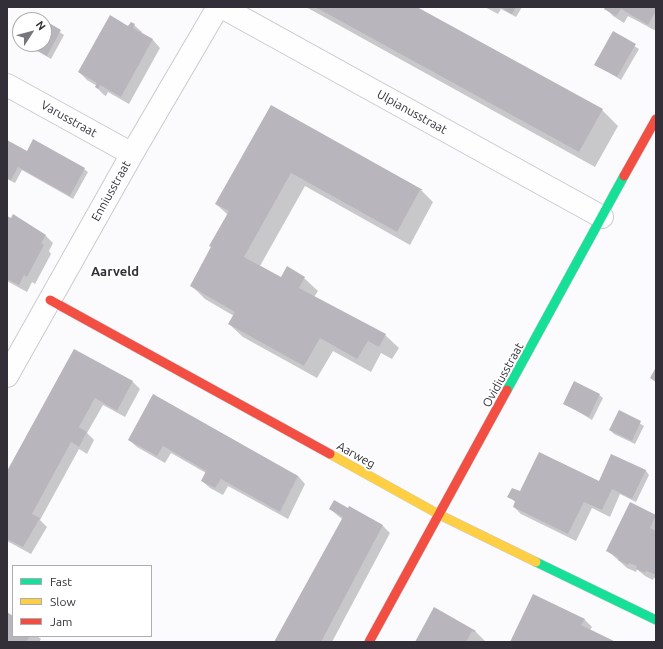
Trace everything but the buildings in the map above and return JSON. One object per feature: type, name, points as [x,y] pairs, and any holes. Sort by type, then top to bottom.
[{"type":"street","name":"Enniusstraat","points":[[7,376],[132,154],[218,7]]},
{"type":"street","name":"Ulpianusstraat","points":[[222,7],[602,217]]},
{"type":"street","name":"Varusstraat","points":[[7,85],[132,154]]},
{"type":"street","name":"Ovidiusstraat","points":[[369,642],[656,119]]},
{"type":"street","name":"Aarweg","points":[[50,300],[440,515],[656,620]]},
{"type":"traffic: fast","points":[[507,390],[624,176]]},
{"type":"traffic: fast","points":[[536,562],[656,620]]},
{"type":"traffic: slow","points":[[330,454],[440,515],[536,562]]},
{"type":"traffic: jam","points":[[624,176],[656,119]]},
{"type":"traffic: jam","points":[[50,300],[330,454]]},
{"type":"traffic: jam","points":[[369,642],[507,390]]},
{"type":"district","name":"Aarveld","points":[[115,272]]}]
